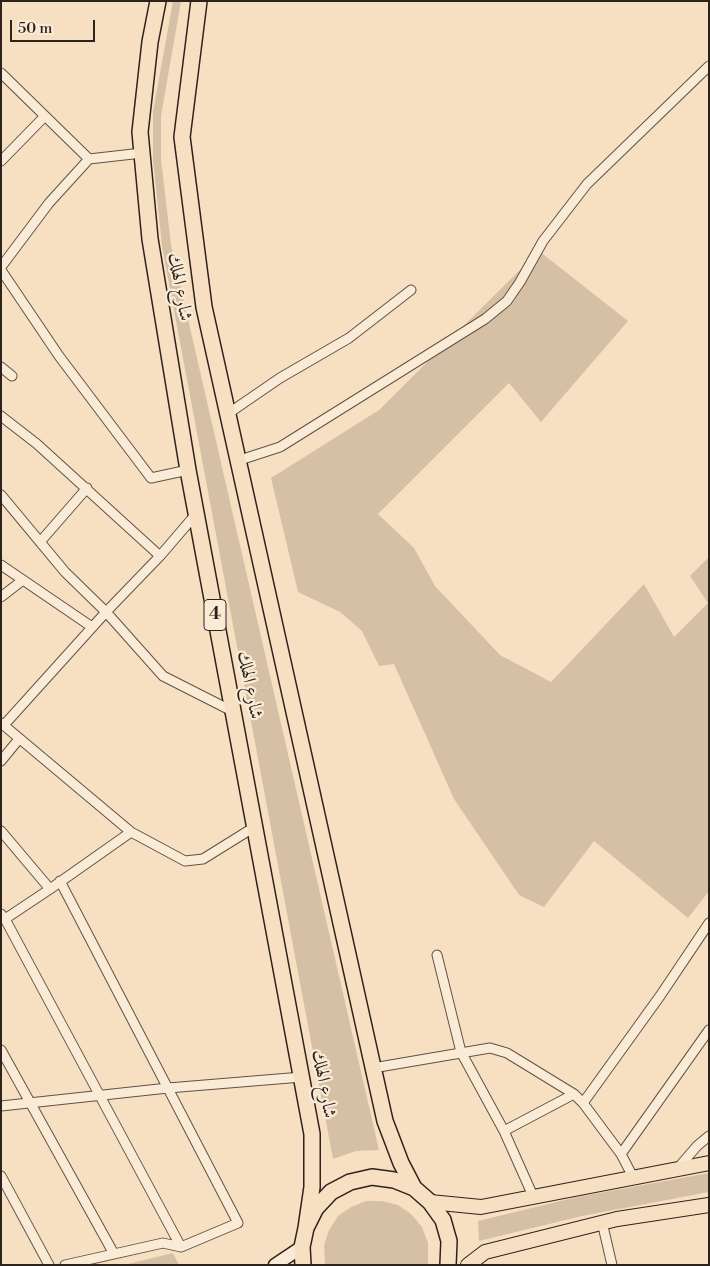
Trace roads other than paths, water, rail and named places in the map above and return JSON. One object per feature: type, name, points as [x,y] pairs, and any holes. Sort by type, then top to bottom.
[{"type":"highway","name":"شارع الهلك","points":[[158,1],[150,42],[140,132],[150,239],[188,470],[312,1134],[312,1187],[306,1228]]},
{"type":"highway","name":"شارع الهلك","points":[[199,1],[182,137],[204,307],[240,460],[385,1121],[401,1163],[414,1188]]},
{"type":"highway","points":[[303,1265],[302,1247],[306,1228],[316,1208],[326,1198],[350,1182],[372,1178],[394,1180],[414,1188],[430,1202],[442,1220],[449,1242],[448,1265]]},
{"type":"main road","points":[[430,1202],[481,1207],[678,1168],[709,1164]]},
{"type":"main road","points":[[468,1265],[485,1252],[602,1222],[709,1205]]},
{"type":"main road","points":[[275,1265],[302,1247]]},
{"type":"street","points":[[240,460],[280,447],[484,319],[507,301],[543,241],[587,184],[709,66]]},
{"type":"street","points":[[1,73],[89,159]]},
{"type":"street","points":[[1,161],[45,116]]},
{"type":"street","points":[[142,153],[89,159],[49,204],[1,268],[60,356],[151,478],[188,470]]},
{"type":"street","points":[[229,413],[280,378],[349,338],[411,290]]},
{"type":"street","points":[[1,366],[12,376]]},
{"type":"street","points":[[1,416],[37,444],[87,488],[160,556]]},
{"type":"street","points":[[40,542],[87,488]]},
{"type":"street","points":[[1,495],[65,572],[106,612],[163,676],[234,712]]},
{"type":"street","points":[[196,514],[160,556],[2,724],[131,832],[185,861],[203,859],[256,826]]},
{"type":"street","points":[[1,565],[92,627]]},
{"type":"street","points":[[1,597],[23,580]]},
{"type":"street","points":[[1,761],[19,739]]},
{"type":"street","points":[[1,831],[50,889]]},
{"type":"street","points":[[131,832],[50,889],[3,916],[181,1247]]},
{"type":"street","points":[[60,881],[238,1223],[181,1247],[163,1243],[65,1265]]},
{"type":"street","points":[[583,1103],[708,928]]},
{"type":"street","points":[[438,955],[461,1052],[504,1131],[533,1196]]},
{"type":"street","points":[[621,1154],[709,1030]]},
{"type":"street","points":[[373,1068],[490,1048],[507,1053],[574,1094],[583,1103],[621,1154],[633,1177]]},
{"type":"street","points":[[1,1050],[29,1104],[114,1254]]},
{"type":"street","points":[[1,1106],[168,1088],[302,1077]]},
{"type":"street","points":[[504,1131],[574,1094]]},
{"type":"street","points":[[678,1168],[697,1146],[709,1136]]},
{"type":"street","points":[[1,1176],[49,1265]]},
{"type":"street","points":[[602,1222],[612,1265]]}]
